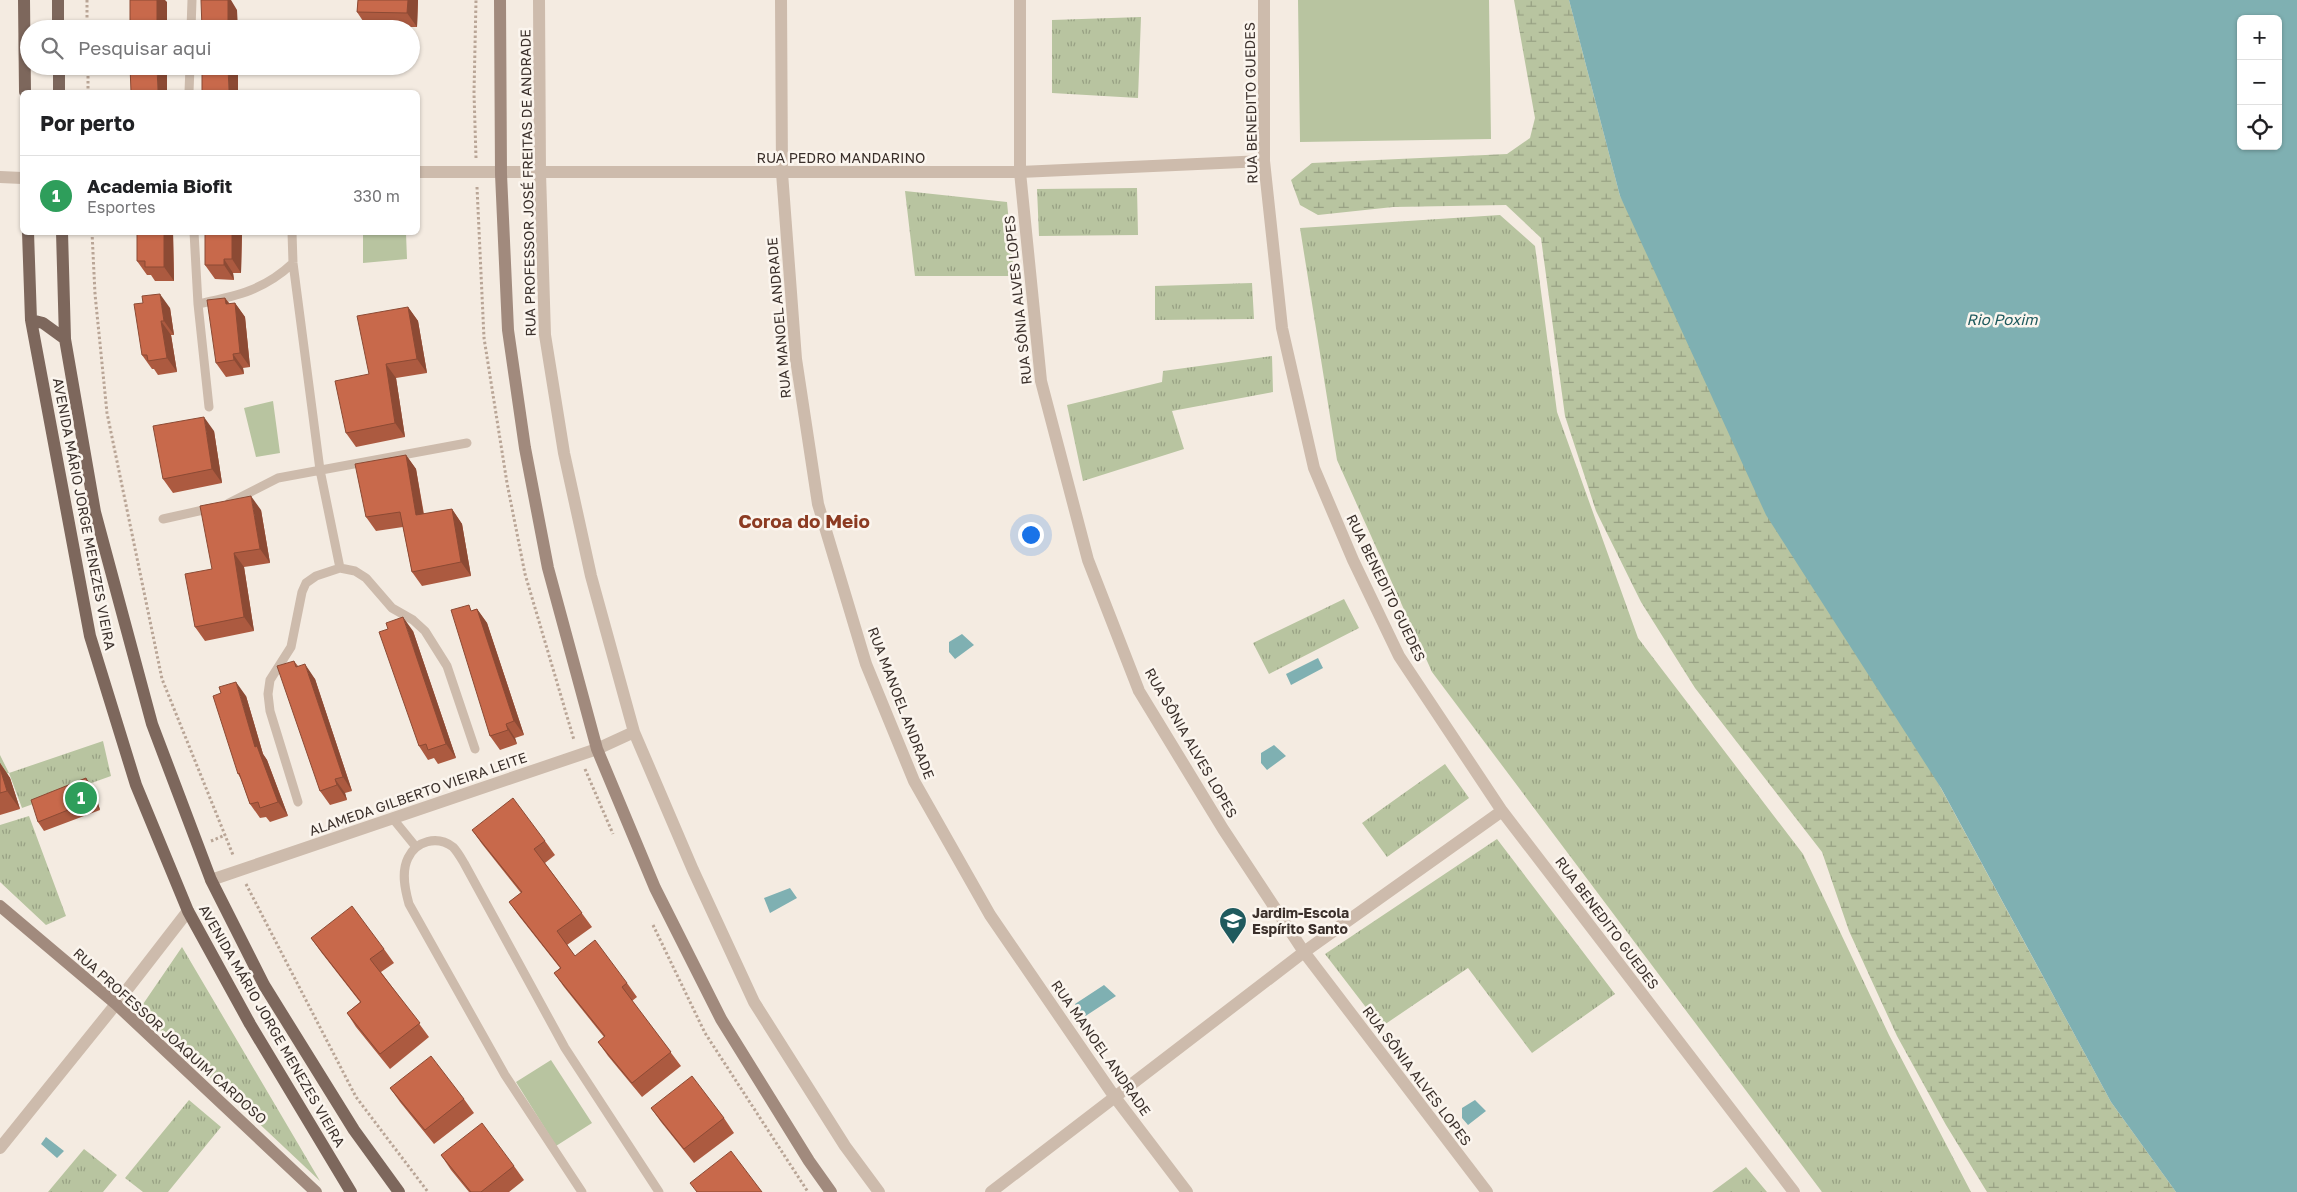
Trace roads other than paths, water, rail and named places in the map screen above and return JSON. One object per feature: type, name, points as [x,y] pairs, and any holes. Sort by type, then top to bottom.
[{"type":"main road","points":[[24,0],[24,20]]},
{"type":"main road","points":[[58,0],[58,20]]},
{"type":"main road","points":[[25,75],[25,90]]},
{"type":"main road","points":[[59,75],[59,90]]},
{"type":"main road","name":"AVENIDA MÁRIO JORGE MENEZES VIEIRA","points":[[28,235],[31,320],[90,636],[136,785],[188,911],[250,1024],[351,1192]]},
{"type":"main road","name":"AVENIDA MÁRIO JORGE MENEZES VIEIRA","points":[[62,235],[64,339],[95,512],[149,714],[211,880],[264,985],[354,1130],[398,1192]]},
{"type":"main road","points":[[31,320],[48,326],[64,339]]},
{"type":"street","name":"RUA PROFESSOR JOSÉ FREITAS DE ANDRADE","points":[[500,0],[501,174],[508,330],[525,448],[548,568],[597,749],[655,888],[721,1019],[809,1161],[832,1192]]},
{"type":"street","name":"RUA PROFESSOR JOSÉ FREITAS DE ANDRADE","points":[[540,0],[540,173],[545,335],[564,453],[591,576],[634,732],[693,870],[754,1002],[845,1146],[879,1192]]},
{"type":"street","name":"RUA MANOEL ANDRADE","points":[[781,0],[782,173],[796,359],[818,504],[866,664],[914,781],[985,906],[1114,1096],[1187,1192]]},
{"type":"street","name":"RUA SÔNIA ALVES LOPES","points":[[1020,0],[1020,172],[1041,381],[1088,560],[1140,690],[1223,828],[1304,952],[1487,1192]]},
{"type":"street","name":"RUA BENEDITO GUEDES","points":[[1264,0],[1264,161],[1282,328],[1314,468],[1353,560],[1399,656],[1502,811],[1794,1192]]},
{"type":"street","name":"RUA PEDRO MANDARINO","points":[[420,172],[501,174],[1020,172],[1264,161]]},
{"type":"street","points":[[0,177],[20,178]]},
{"type":"street","name":"ALAMEDA GILBERTO VIEIRA LEITE","points":[[211,880],[394,820],[597,749],[634,732]]},
{"type":"street","points":[[990,1192],[1304,952],[1502,811]]},
{"type":"street","name":"RUA PROFESSOR JOAQUIM CARDOSO","points":[[0,906],[116,1004],[316,1192]]},
{"type":"street","points":[[0,1148],[188,911]]},
{"type":"lane","points":[[191,20],[192,0]]},
{"type":"lane","points":[[189,90],[190,75]]},
{"type":"lane","points":[[194,235],[198,304],[209,407]]},
{"type":"lane","points":[[292,235],[293,263],[320,470],[340,568]]},
{"type":"lane","points":[[198,304],[244,294],[266,284],[293,263]]},
{"type":"lane","points":[[163,519],[220,506],[278,478],[467,443]]},
{"type":"lane","points":[[298,802],[270,711],[268,694],[270,680],[290,646],[302,592],[306,583],[316,576],[340,568],[355,571],[366,578],[392,608],[412,620],[431,639],[447,666],[475,749]]},
{"type":"lane","points":[[394,820],[416,847]]},
{"type":"lane","points":[[582,1192],[505,1075],[409,904],[405,889],[407,859],[416,847],[428,840],[439,840],[453,847],[464,863],[565,1048],[659,1192]]},
{"type":"water","name":"Rio Poxim","points":[[1569,0],[2297,0],[2297,1192],[2176,1192],[2111,1102],[1941,788],[1766,515],[1620,196]]},
{"type":"water","points":[[962,634],[974,645],[955,659],[949,652],[949,642]]},
{"type":"water","points":[[1318,658],[1323,668],[1291,685],[1286,674]]},
{"type":"water","points":[[1274,745],[1286,756],[1267,770],[1261,763],[1261,753]]},
{"type":"water","points":[[790,888],[797,898],[770,913],[764,898]]},
{"type":"water","points":[[1104,985],[1116,996],[1084,1017],[1075,1004]]},
{"type":"water","points":[[1475,1100],[1486,1111],[1468,1125],[1462,1118],[1462,1108]]},
{"type":"water","points":[[46,1137],[64,1151],[57,1158],[41,1144]]},
{"type":"place","name":"Academia Biofit","points":[[81,798]]},
{"type":"place","name":"Jardim-Escola Espírito Santo","points":[[1233,945]]},
{"type":"district","name":"Coroa do Meio","points":[[804,521]]}]
